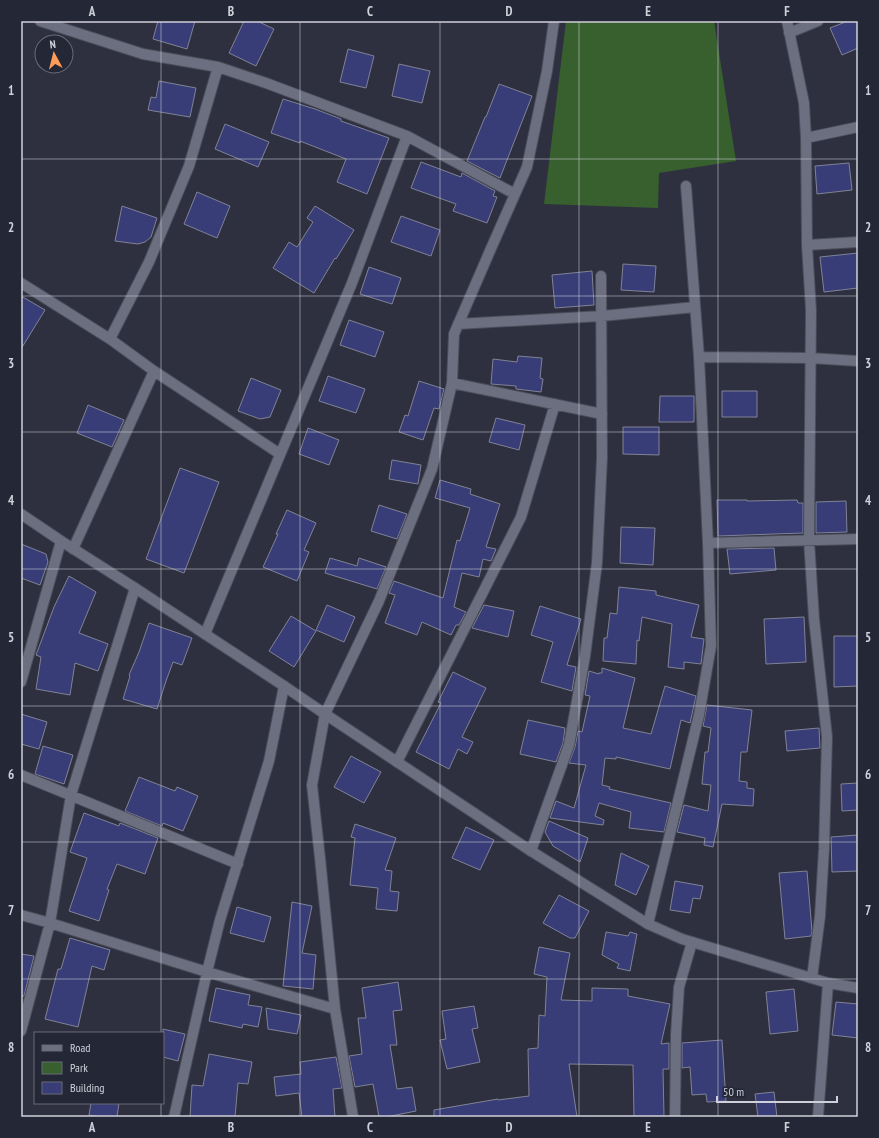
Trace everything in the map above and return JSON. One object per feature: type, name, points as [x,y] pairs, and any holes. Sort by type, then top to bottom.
[{"type":"street","points":[[40,21],[143,54],[218,67],[266,83],[407,136],[515,194]]},
{"type":"street","points":[[353,1117],[335,1009],[312,785],[325,714],[379,601],[432,469],[452,384],[454,334],[527,167],[548,71],[554,21]]},
{"type":"street","points":[[786,21],[804,103],[806,138],[807,245],[811,310],[809,540],[814,619],[827,737],[822,886],[820,916],[812,978]]},
{"type":"street","points":[[789,33],[818,21]]},
{"type":"street","points":[[110,340],[149,262],[189,166],[218,67]]},
{"type":"street","points":[[806,138],[858,127]]},
{"type":"street","points":[[205,634],[352,283],[407,136]]},
{"type":"street","points":[[648,924],[699,715],[710,646],[708,543],[699,357],[686,186]]},
{"type":"street","points":[[807,245],[858,242]]},
{"type":"street","points":[[531,851],[569,745],[585,656],[597,563],[602,458],[601,276]]},
{"type":"street","points":[[21,283],[110,340],[154,371],[280,454]]},
{"type":"street","points":[[458,324],[602,316],[695,307]]},
{"type":"street","points":[[699,357],[810,358],[858,361]]},
{"type":"street","points":[[73,549],[154,371]]},
{"type":"street","points":[[452,384],[602,414]]},
{"type":"street","points":[[397,762],[521,517],[555,404]]},
{"type":"street","points":[[21,514],[61,542],[135,588],[284,686],[531,851],[648,924],[682,939],[828,984],[858,988]]},
{"type":"street","points":[[708,543],[858,540]]},
{"type":"street","points":[[21,682],[61,542]]},
{"type":"street","points":[[21,1031],[50,923],[71,795],[135,588]]},
{"type":"street","points":[[174,1117],[220,920],[269,761],[284,686]]},
{"type":"street","points":[[21,775],[238,864]]},
{"type":"street","points":[[21,915],[207,972],[335,1009]]},
{"type":"street","points":[[675,1117],[676,1035],[679,986],[692,942]]},
{"type":"street","points":[[818,1117],[828,984]]},
{"type":"green space","points":[[566,21],[714,21],[736,161],[659,173],[658,208],[544,204]]},
{"type":"building","points":[[158,21],[195,21],[187,49],[153,39]]},
{"type":"building","points":[[244,21],[257,21],[274,29],[256,66],[229,53]]},
{"type":"building","points":[[848,21],[858,21],[858,48],[842,55],[830,28]]},
{"type":"building","points":[[348,49],[374,56],[366,88],[340,82]]},
{"type":"building","points":[[399,64],[430,71],[422,103],[392,96]]},
{"type":"building","points":[[159,81],[196,88],[190,117],[148,110],[151,97],[156,98]]},
{"type":"building","points":[[499,84],[532,96],[500,178],[467,161]]},
{"type":"building","points":[[283,99],[315,109],[341,119],[341,121],[389,138],[367,194],[337,182],[346,159],[300,141],[300,143],[271,133]]},
{"type":"building","points":[[225,124],[269,142],[258,167],[215,149]]},
{"type":"building","points":[[421,162],[461,177],[462,173],[495,191],[493,196],[497,197],[487,223],[453,211],[456,204],[411,188]]},
{"type":"building","points":[[849,163],[852,190],[817,194],[815,166]]},
{"type":"building","points":[[197,192],[230,206],[217,238],[184,224]]},
{"type":"building","points":[[122,206],[157,218],[151,237],[145,242],[138,244],[115,241]]},
{"type":"building","points":[[315,206],[354,230],[314,293],[273,268],[289,242],[297,247],[313,222],[307,218]]},
{"type":"building","points":[[401,216],[440,230],[431,256],[391,242]]},
{"type":"building","points":[[858,253],[858,288],[824,292],[820,257]]},
{"type":"building","points":[[623,264],[656,266],[654,292],[621,290]]},
{"type":"building","points":[[369,267],[401,278],[392,304],[360,294]]},
{"type":"building","points":[[592,271],[594,305],[555,308],[552,275]]},
{"type":"building","points":[[21,296],[45,310],[21,349]]},
{"type":"building","points":[[349,320],[384,332],[375,357],[340,345]]},
{"type":"building","points":[[518,356],[542,358],[540,378],[543,379],[541,392],[516,389],[516,386],[491,384],[493,359],[517,362]]},
{"type":"building","points":[[328,376],[365,389],[356,413],[319,401]]},
{"type":"building","points":[[251,378],[281,390],[270,417],[260,419],[238,411]]},
{"type":"building","points":[[419,381],[444,389],[439,409],[434,408],[423,440],[399,432],[405,415],[408,416]]},
{"type":"building","points":[[722,391],[757,391],[757,417],[722,417]]},
{"type":"building","points":[[660,396],[694,396],[694,422],[659,422]]},
{"type":"building","points":[[88,405],[124,420],[112,447],[77,433]]},
{"type":"building","points":[[496,418],[525,425],[519,450],[489,442]]},
{"type":"building","points":[[623,427],[659,427],[659,455],[623,454]]},
{"type":"building","points":[[308,428],[339,440],[329,465],[299,454]]},
{"type":"building","points":[[392,460],[421,465],[418,484],[389,479]]},
{"type":"building","points":[[180,468],[219,482],[184,573],[146,559]]},
{"type":"building","points":[[440,480],[471,489],[470,494],[500,504],[486,547],[496,549],[491,561],[483,559],[479,577],[462,573],[454,607],[466,612],[459,625],[456,625],[451,635],[422,622],[417,635],[385,623],[395,595],[389,593],[394,581],[443,598],[457,540],[460,541],[470,508],[435,498]]},
{"type":"building","points":[[717,500],[797,500],[798,503],[803,503],[803,533],[718,536]]},
{"type":"building","points":[[846,501],[847,532],[816,533],[816,502]]},
{"type":"building","points":[[379,505],[407,514],[397,539],[371,531]]},
{"type":"building","points":[[287,510],[316,523],[304,550],[309,552],[297,581],[263,567]]},
{"type":"building","points":[[621,527],[655,528],[653,565],[620,563]]},
{"type":"building","points":[[21,544],[46,554],[48,562],[40,585],[21,578]]},
{"type":"building","points":[[774,548],[776,570],[730,574],[727,549]]},
{"type":"building","points":[[330,558],[357,566],[359,558],[386,567],[377,589],[325,573]]},
{"type":"building","points":[[69,576],[96,592],[79,633],[108,644],[98,671],[75,663],[70,695],[36,689],[41,657],[36,655],[54,607]]},
{"type":"building","points":[[619,587],[656,591],[656,595],[699,605],[691,637],[704,639],[701,664],[684,662],[684,669],[668,667],[672,624],[642,617],[639,641],[637,640],[636,664],[603,661],[604,638],[607,638],[610,613],[617,614]]},
{"type":"building","points":[[327,605],[355,617],[344,642],[316,630]]},
{"type":"building","points":[[484,605],[514,611],[508,637],[472,628]]},
{"type":"building","points":[[540,606],[581,619],[567,665],[576,667],[572,691],[541,682],[553,642],[531,635]]},
{"type":"building","points":[[291,616],[316,631],[294,667],[269,651]]},
{"type":"building","points":[[804,617],[806,662],[766,664],[764,619]]},
{"type":"building","points":[[149,623],[192,638],[182,665],[173,662],[157,709],[123,699],[130,676],[129,675]]},
{"type":"building","points":[[834,636],[858,636],[858,686],[834,687]]},
{"type":"building","points":[[602,668],[635,678],[623,728],[651,734],[665,686],[696,696],[690,723],[681,720],[670,769],[616,757],[616,759],[605,758],[602,785],[610,787],[609,789],[671,803],[664,832],[629,828],[631,812],[599,803],[595,816],[604,820],[603,825],[550,818],[556,801],[574,808],[586,765],[569,763],[575,747],[578,731],[582,732],[590,696],[585,695],[589,671],[599,674],[602,673]]},
{"type":"building","points":[[453,672],[486,688],[462,737],[473,742],[467,754],[458,749],[449,769],[416,752],[441,703],[438,702]]},
{"type":"building","points":[[707,705],[752,710],[747,752],[741,752],[739,781],[747,782],[747,788],[754,789],[753,806],[722,804],[713,847],[704,845],[705,838],[677,832],[684,805],[708,811],[711,785],[702,784],[705,752],[708,752],[711,728],[703,726]]},
{"type":"building","points":[[21,714],[47,722],[39,749],[21,744]]},
{"type":"building","points":[[528,720],[565,728],[563,743],[556,762],[520,754]]},
{"type":"building","points":[[819,728],[820,748],[787,751],[785,731]]},
{"type":"building","points":[[43,746],[73,755],[64,784],[35,774]]},
{"type":"building","points":[[351,756],[381,772],[364,803],[334,787]]},
{"type":"building","points":[[139,777],[175,791],[177,787],[198,796],[183,831],[163,823],[162,826],[125,811]]},
{"type":"building","points":[[858,783],[858,810],[842,811],[841,784]]},
{"type":"building","points":[[84,813],[119,826],[120,823],[158,838],[145,874],[117,864],[107,889],[109,890],[99,921],[69,911],[87,858],[70,852]]},
{"type":"building","points":[[549,821],[588,838],[580,862],[553,846],[545,832]]},
{"type":"building","points":[[355,824],[396,838],[385,870],[392,871],[390,891],[399,892],[397,911],[376,909],[378,888],[350,885],[355,838],[351,837]]},
{"type":"building","points":[[466,827],[494,840],[480,870],[452,858]]},
{"type":"building","points":[[858,835],[858,871],[832,872],[831,837]]},
{"type":"building","points":[[621,853],[649,866],[636,895],[615,885]]},
{"type":"building","points":[[807,871],[812,931],[811,936],[785,939],[779,873]]},
{"type":"building","points":[[675,881],[703,886],[700,899],[693,898],[690,913],[670,910]]},
{"type":"building","points":[[559,895],[589,911],[575,938],[570,938],[543,923]]},
{"type":"building","points":[[292,902],[312,906],[302,953],[316,955],[313,989],[283,986]]},
{"type":"building","points":[[237,907],[271,917],[264,942],[230,933]]},
{"type":"building","points":[[606,932],[628,936],[630,932],[637,934],[630,971],[617,968],[619,964],[602,955]]},
{"type":"building","points":[[70,938],[110,950],[104,970],[92,966],[78,1027],[45,1019],[58,969],[61,969]]},
{"type":"building","points":[[539,947],[570,953],[561,1000],[592,1001],[592,988],[628,989],[628,996],[670,1004],[661,1044],[669,1043],[669,1069],[663,1069],[664,1117],[634,1117],[633,1065],[569,1064],[577,1117],[434,1117],[434,1110],[498,1099],[529,1096],[528,1049],[538,1048],[539,1015],[545,1016],[547,977],[534,974]]},
{"type":"building","points":[[21,954],[34,956],[24,996],[21,996]]},
{"type":"building","points":[[398,982],[402,1010],[393,1011],[397,1045],[390,1045],[397,1089],[412,1087],[416,1111],[379,1117],[373,1084],[355,1087],[349,1056],[362,1054],[358,1018],[366,1018],[362,988]]},
{"type":"building","points":[[216,988],[250,995],[248,1005],[262,1007],[258,1027],[243,1024],[242,1028],[209,1021]]},
{"type":"building","points":[[794,989],[798,1031],[770,1034],[766,992]]},
{"type":"building","points":[[836,1002],[858,1004],[858,1038],[832,1035]]},
{"type":"building","points":[[474,1006],[478,1028],[472,1029],[480,1062],[447,1069],[440,1040],[446,1039],[442,1011]]},
{"type":"building","points":[[266,1008],[301,1015],[297,1034],[268,1029]]},
{"type":"building","points":[[163,1029],[185,1034],[178,1061],[164,1057]]},
{"type":"building","points":[[722,1040],[726,1101],[707,1102],[706,1094],[692,1095],[690,1067],[682,1068],[682,1043]]},
{"type":"building","points":[[209,1054],[252,1062],[248,1084],[238,1083],[235,1117],[190,1117],[192,1085],[203,1086]]},
{"type":"building","points":[[336,1057],[342,1088],[333,1089],[335,1117],[302,1117],[299,1093],[276,1096],[274,1077],[301,1074],[300,1062]]},
{"type":"building","points":[[774,1092],[777,1117],[758,1117],[755,1094]]},
{"type":"building","points":[[91,1104],[119,1104],[117,1117],[89,1115]]}]
